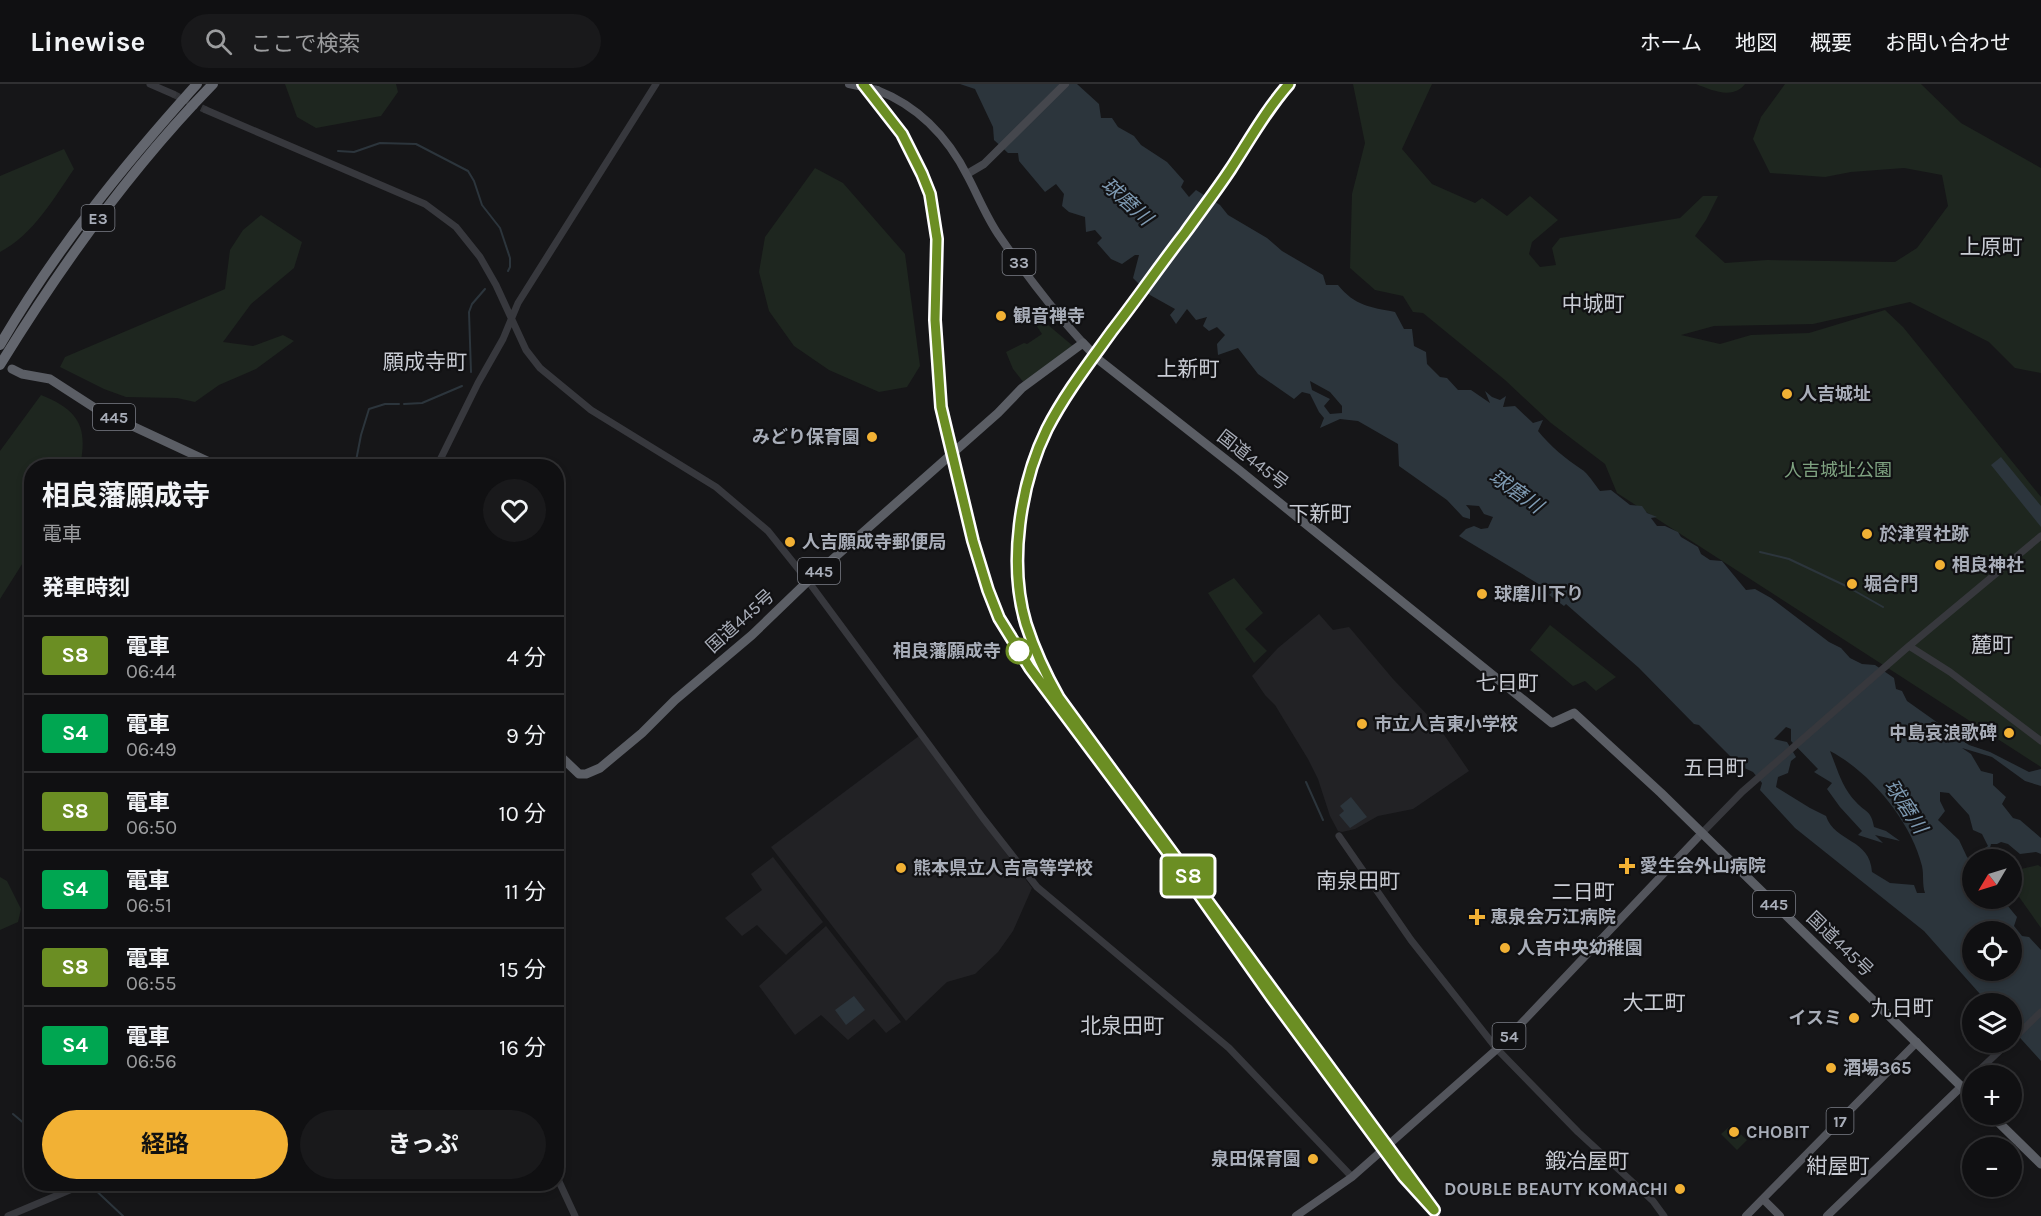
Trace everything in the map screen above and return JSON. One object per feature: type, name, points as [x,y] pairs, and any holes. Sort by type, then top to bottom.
[{"type":"highway","name":"E3","points":[[0,345],[21,309],[78,227],[124,168],[197,84]]},
{"type":"highway","name":"E3","points":[[0,365],[38,303],[87,232],[132,174],[213,84]]},
{"type":"highway","name":"国道445号","points":[[564,760],[579,774],[586,774],[600,768],[642,733],[708,671],[752,635],[808,581],[998,413],[1022,388],[1083,343],[1099,360],[1552,723],[1574,713],[1702,833],[1962,1086]]},
{"type":"highway","name":"445","points":[[12,369],[22,374],[50,379],[98,410],[203,459]]},
{"type":"highway","points":[[2001,1125],[2041,1164]]},
{"type":"main road","name":"33","points":[[849,84],[877,90],[894,97],[921,115],[945,140],[967,174],[998,234],[1043,298],[1083,343]]},
{"type":"main road","points":[[967,174],[984,164],[1065,84]]},
{"type":"main road","name":"54","points":[[1296,1216],[1352,1177],[1497,1049],[1702,833]]},
{"type":"main road","name":"17","points":[[1746,1216],[1917,1042]]},
{"type":"main road","points":[[1827,1216],[1962,1086]]},
{"type":"main road","points":[[1763,1198],[1780,1216]]},
{"type":"street","points":[[150,84],[173,94]]},
{"type":"street","points":[[441,459],[518,303],[656,84]]},
{"type":"street","points":[[206,110],[425,204],[456,228],[480,257],[496,285],[526,350],[540,368],[591,410],[716,487],[768,531],[808,581],[982,818],[1037,887],[1228,1048],[1352,1177]]},
{"type":"street","points":[[1702,833],[1747,788],[1909,646],[2041,536]]},
{"type":"street","points":[[1909,646],[1950,672],[2041,741]]},
{"type":"street","points":[[1339,836],[1411,940],[1497,1049],[1578,1132],[1653,1201],[1664,1216]]},
{"type":"street","points":[[2022,1030],[2041,1012]]},
{"type":"street","points":[[1985,1065],[1997,1053]]},
{"type":"street","points":[[8,1216],[67,1191]]},
{"type":"street","points":[[565,1192],[575,1216]]},
{"type":"street","points":[[565,1192],[580,1216]]},
{"type":"shaded area","name":"市立人吉東小学校","points":[[1319,614],[1333,630],[1349,627],[1393,679],[1438,726],[1469,771],[1413,809],[1378,816],[1355,829],[1342,832],[1338,831],[1330,816],[1318,779],[1308,759],[1275,705],[1252,676],[1278,648]]},
{"type":"shaded area","name":"熊本県立人吉高等学校","points":[[919,736],[1032,888],[1013,931],[998,952],[975,974],[947,982],[906,1021],[771,847]]},
{"type":"shaded area","points":[[773,857],[823,922],[786,955],[757,925],[742,936],[725,918],[762,890],[751,874]]},
{"type":"shaded area","points":[[826,926],[901,1022],[886,1033],[874,1019],[848,1040],[821,1015],[795,1035],[759,986]]},
{"type":"green space","points":[[285,84],[396,84],[398,92],[381,116],[316,128],[297,117]]},
{"type":"green space","name":"人吉城址公園","points":[[1353,84],[1432,84],[1402,149],[1432,184],[1475,203],[1482,198],[1507,216],[1530,196],[1558,220],[1532,242],[1529,254],[1540,267],[1556,265],[1552,248],[1560,238],[1680,218],[1703,196],[1718,196],[1695,236],[1725,263],[1767,260],[1895,262],[1917,248],[1948,206],[1942,175],[1904,168],[1851,172],[1825,177],[1770,173],[1753,139],[1761,117],[1785,84],[1921,84],[1961,123],[2041,168],[2041,373],[2015,368],[1989,342],[1910,302],[1813,324],[1714,326],[1681,335],[1720,344],[1751,335],[1809,333],[1885,310],[1903,327],[2041,497],[2041,767],[1617,493],[1605,464],[1551,423],[1505,380],[1423,313],[1413,312],[1403,296],[1375,290],[1350,268],[1352,194],[1365,143]]},
{"type":"green space","points":[[1696,84],[1745,84],[1740,89],[1728,93]]},
{"type":"green space","points":[[64,149],[74,169],[33,226],[12,245],[0,252],[0,176]]},
{"type":"green space","points":[[815,168],[843,183],[905,254],[920,366],[907,387],[879,392],[829,370],[794,346],[769,311],[759,272],[765,237]]},
{"type":"green space","points":[[261,215],[302,242],[294,268],[251,304],[223,342],[253,346],[283,335],[294,341],[256,369],[219,385],[195,402],[177,398],[126,397],[104,389],[60,367],[65,357],[225,289],[230,250],[243,230]]},
{"type":"green space","points":[[1035,314],[1073,346],[1024,383],[1013,369],[1006,352],[1024,343],[1027,344],[1042,334],[1032,319]]},
{"type":"green space","points":[[41,395],[72,414],[81,430],[83,441],[81,459],[24,459],[24,561],[0,599],[0,451]]},
{"type":"green space","points":[[1234,578],[1263,613],[1245,629],[1267,651],[1254,663],[1208,593]]},
{"type":"green space","points":[[1550,625],[1616,677],[1596,691],[1585,681],[1573,686],[1530,650]]},
{"type":"green space","points":[[2038,865],[2041,867],[2041,928],[2022,901],[2022,869]]},
{"type":"green space","points":[[0,877],[7,881],[21,909],[18,922],[0,930]]},
{"type":"green space","points":[[1731,1125],[1747,1140],[1737,1150],[1721,1134]]},
{"type":"water","name":"球磨川","points":[[960,84],[1077,84],[1099,104],[1101,118],[1112,118],[1118,127],[1134,136],[1141,145],[1167,162],[1184,181],[1181,187],[1189,197],[1196,190],[1220,205],[1228,215],[1323,275],[1326,285],[1338,285],[1357,301],[1378,309],[1395,312],[1404,329],[1412,329],[1414,346],[1426,352],[1427,364],[1440,377],[1447,378],[1458,390],[1471,390],[1490,403],[1485,391],[1500,400],[1506,396],[1503,407],[1515,406],[1533,423],[1543,420],[1538,431],[1558,452],[1586,473],[1600,491],[1611,490],[1630,505],[1642,506],[1647,513],[1657,517],[1651,518],[1657,526],[1665,526],[1678,532],[1681,537],[1698,547],[1701,554],[1710,560],[1722,561],[1746,590],[1755,589],[1771,598],[1829,642],[1841,648],[1850,658],[1862,664],[1875,665],[1894,678],[1896,689],[1902,691],[1907,701],[1969,745],[1990,752],[2029,772],[2041,769],[2041,786],[2025,781],[1992,757],[1962,748],[1971,754],[1981,771],[1993,774],[1993,785],[2006,797],[2002,804],[2013,818],[2020,820],[2041,838],[2041,854],[2036,852],[2022,854],[2022,849],[2014,849],[2001,842],[1991,844],[1989,849],[1984,849],[1988,846],[1982,834],[1973,830],[1969,815],[1949,793],[1940,792],[1940,801],[1945,811],[1938,820],[1959,840],[1963,849],[1962,909],[2010,909],[2017,917],[2016,921],[1962,921],[1962,974],[1924,931],[1795,828],[1760,790],[1762,783],[1753,772],[1740,766],[1699,725],[1694,724],[1639,668],[1566,604],[1564,606],[1549,595],[1552,592],[1459,536],[1466,529],[1474,526],[1481,529],[1488,528],[1493,517],[1484,514],[1479,506],[1466,505],[1470,510],[1470,519],[1463,517],[1447,500],[1399,466],[1398,444],[1358,421],[1340,419],[1320,428],[1324,418],[1310,394],[1302,392],[1294,399],[1258,374],[1238,348],[1218,355],[1217,344],[1225,335],[1217,327],[1209,331],[1203,326],[1207,317],[1196,320],[1187,309],[1176,324],[1170,315],[1175,309],[1150,295],[1133,278],[1139,255],[1135,255],[1122,264],[1111,259],[1097,243],[1102,238],[1095,230],[1086,232],[1085,217],[1069,212],[1062,206],[1064,194],[1056,184],[1045,192],[1019,161],[1018,153],[1008,153],[994,140],[993,127],[975,89]],"holes":[[[1310,381],[1330,392],[1342,406],[1342,413],[1330,414],[1324,406],[1330,399],[1312,390]],[[1786,727],[1791,729],[1791,741],[1818,769],[1814,772],[1832,783],[1827,789],[1862,831],[1858,835],[1883,843],[1875,835],[1900,841],[1886,831],[1874,827],[1870,815],[1847,791],[1830,751],[1860,772],[1887,800],[1899,815],[1917,849],[1922,866],[1925,893],[1917,893],[1914,885],[1890,883],[1872,872],[1870,861],[1865,853],[1830,825],[1826,816],[1776,787],[1778,777],[1788,773],[1791,761],[1796,757],[1787,742],[1774,739]]]},
{"type":"water","points":[[2001,457],[2041,506],[2041,527],[1991,465]]},
{"type":"water","points":[[1351,797],[1367,817],[1350,828],[1339,815],[1344,811],[1340,806]]},
{"type":"water","points":[[2022,936],[2029,937],[2041,950],[2041,1061],[2022,1040],[2022,993],[1979,993],[1968,981],[2022,981]]},
{"type":"water","points":[[854,996],[865,1010],[846,1025],[835,1010]]},
{"type":"waterway","points":[[338,151],[354,152],[380,143],[416,144],[468,171],[482,205],[500,228],[510,258],[508,271]]},
{"type":"waterway","points":[[471,372],[469,312],[472,304],[485,289]]},
{"type":"waterway","points":[[404,404],[422,403],[462,386]]},
{"type":"waterway","points":[[356,459],[369,409],[385,404],[399,404]]},
{"type":"waterway","points":[[1760,552],[1789,559],[1846,586],[1883,607]]},
{"type":"waterway","points":[[1306,782],[1323,820]]},
{"type":"waterway","points":[[13,1114],[24,1123]]},
{"type":"waterway","points":[[96,1191],[123,1216]]},
{"type":"tunnel","points":[[173,94],[206,110]]},
{"type":"railway","points":[[863,84],[902,133],[930,194],[937,239],[935,320],[941,407],[973,541],[988,590],[999,618],[1047,690]]},
{"type":"railway","points":[[1289,84],[1265,115],[1214,194],[1078,379],[1047,429],[1030,475],[1020,525],[1018,576],[1021,601],[1033,643],[1059,698],[1438,1216]]},
{"type":"train","name":"S8","points":[[863,84],[902,134],[930,194],[937,239],[935,320],[941,407],[973,541],[999,618],[1030,668],[1198,893],[1272,998],[1404,1177],[1434,1210],[1059,698],[1045,673],[1026,623],[1019,584],[1020,519],[1032,465],[1046,431],[1067,394],[1289,84]]},
{"type":"place","name":"観音禅寺","points":[[1001,316]]},
{"type":"place","name":"人吉城址","points":[[1787,394]]},
{"type":"place","name":"みどり保育園","points":[[872,437]]},
{"type":"place","name":"於津賀社跡","points":[[1867,534]]},
{"type":"place","name":"人吉願成寺郵便局","points":[[790,542]]},
{"type":"place","name":"相良神社","points":[[1940,565]]},
{"type":"place","name":"堀合門","points":[[1852,584]]},
{"type":"place","name":"球磨川下り","points":[[1482,594]]},
{"type":"place","name":"相良藩願成寺","points":[[1019,651]]},
{"type":"place","name":"市立人吉東小学校","points":[[1362,724]]},
{"type":"place","name":"中島哀浪歌碑","points":[[2009,733]]},
{"type":"place","name":"愛生会外山病院","points":[[1627,866]]},
{"type":"place","name":"熊本県立人吉高等学校","points":[[901,868]]},
{"type":"place","name":"恵泉会万江病院","points":[[1477,917]]},
{"type":"place","name":"人吉中央幼稚園","points":[[1505,948]]},
{"type":"place","name":"イスミ","points":[[1854,1018]]},
{"type":"place","name":"酒場365","points":[[1831,1068]]},
{"type":"place","name":"CHOBIT","points":[[1734,1132]]},
{"type":"place","name":"泉田保育園","points":[[1313,1159]]},
{"type":"place","name":"DOUBLE BEAUTY KOMACHI","points":[[1680,1189]]},
{"type":"district","name":"上原町","points":[[1991,247]]},
{"type":"district","name":"中城町","points":[[1593,304]]},
{"type":"district","name":"願成寺町","points":[[425,362]]},
{"type":"district","name":"上新町","points":[[1188,369]]},
{"type":"district","name":"下新町","points":[[1320,514]]},
{"type":"district","name":"麓町","points":[[1992,645]]},
{"type":"district","name":"七日町","points":[[1507,683]]},
{"type":"district","name":"五日町","points":[[1715,768]]},
{"type":"district","name":"南泉田町","points":[[1358,881]]},
{"type":"district","name":"二日町","points":[[1583,892]]},
{"type":"district","name":"大工町","points":[[1654,1003]]},
{"type":"district","name":"九日町","points":[[1902,1008]]},
{"type":"district","name":"北泉田町","points":[[1122,1026]]},
{"type":"district","name":"鍛冶屋町","points":[[1587,1161]]},
{"type":"district","name":"紺屋町","points":[[1838,1166]]}]
